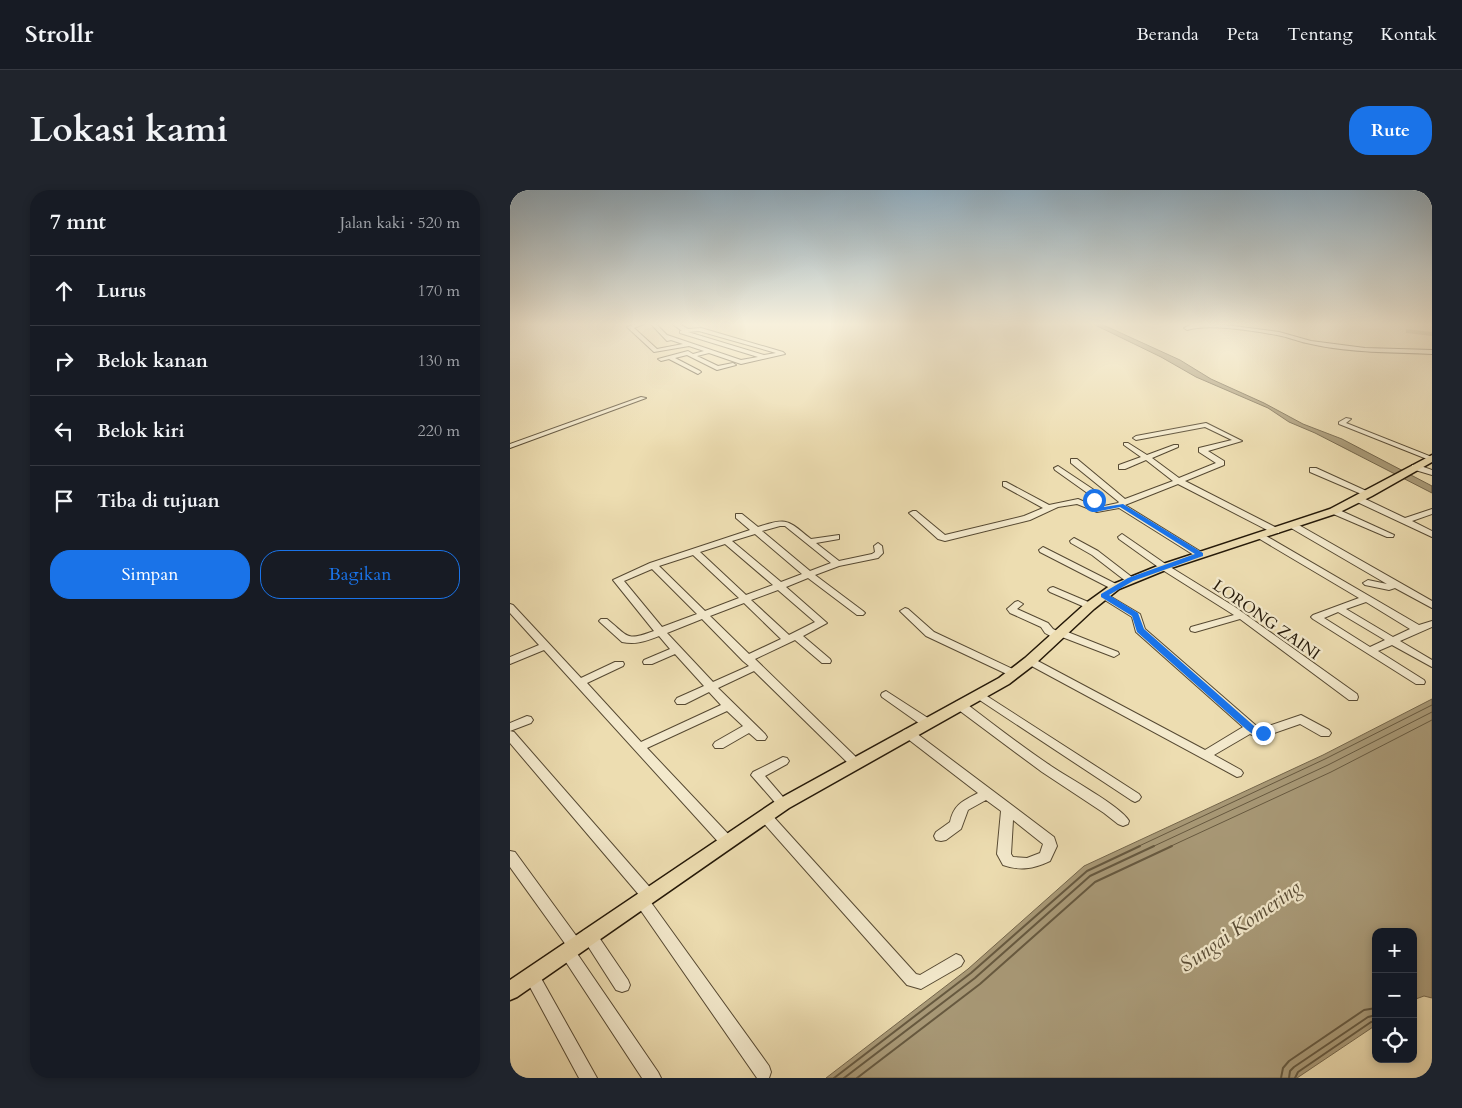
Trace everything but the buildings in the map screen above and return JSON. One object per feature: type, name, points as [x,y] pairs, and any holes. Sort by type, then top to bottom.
[{"type":"main road","points":[[510,990],[783,804],[1015,674],[1109,591],[1130,580],[1164,567],[1294,526],[1334,511],[1431,459]]},
{"type":"street","points":[[683,364],[698,372]]},
{"type":"street","points":[[710,364],[717,368]]},
{"type":"street","points":[[690,374],[733,365]]},
{"type":"street","points":[[510,446],[643,398]]},
{"type":"street","points":[[1348,420],[1341,423],[1431,459]]},
{"type":"street","points":[[913,513],[941,537],[945,538],[1026,518],[1049,508],[1079,501],[1094,509],[1102,509],[1123,503],[1221,463],[1202,450],[1239,440],[1206,425],[1136,438]]},
{"type":"street","points":[[1126,444],[1178,481],[1276,531]]},
{"type":"street","points":[[1122,466],[1176,446]]},
{"type":"street","points":[[1074,461],[1123,503],[1200,555]]},
{"type":"street","points":[[1058,468],[1097,496],[1098,499],[1094,502],[1102,509]]},
{"type":"street","points":[[1313,470],[1432,534]]},
{"type":"street","points":[[1406,472],[1432,473]]},
{"type":"street","points":[[1006,484],[1049,508]]},
{"type":"street","points":[[1334,511],[1390,535]]},
{"type":"street","points":[[1406,521],[1432,511]]},
{"type":"street","points":[[739,516],[809,575],[860,613]]},
{"type":"street","points":[[761,737],[728,706],[660,631],[618,581],[623,577],[654,565],[778,523],[784,523],[837,564]]},
{"type":"street","points":[[1294,526],[1432,606]]},
{"type":"street","points":[[1261,536],[1418,629]]},
{"type":"street","points":[[809,542],[836,537]]},
{"type":"street","name":"LORONG ZAINI","points":[[1122,537],[1164,567],[1242,616],[1353,697]]},
{"type":"street","points":[[680,701],[711,687],[792,638],[822,623],[727,541]]},
{"type":"street","points":[[1074,541],[1096,553],[1130,580]]},
{"type":"street","points":[[604,621],[629,641],[636,640],[837,564],[874,556],[879,553],[878,546]]},
{"type":"street","points":[[1043,550],[1109,591],[1137,616],[1140,630],[1243,732]]},
{"type":"street","points":[[694,552],[743,599],[792,638],[826,661]]},
{"type":"street","points":[[654,565],[702,615],[854,763]]},
{"type":"street","points":[[1368,583],[1389,588],[1396,585]]},
{"type":"street","points":[[1053,590],[1090,606]]},
{"type":"street","points":[[1365,599],[1316,617],[1420,682]]},
{"type":"street","points":[[1018,604],[1012,609],[1045,625],[1048,631],[1114,654]]},
{"type":"street","points":[[510,607],[726,842]]},
{"type":"street","points":[[1339,608],[1432,664]]},
{"type":"street","points":[[905,611],[930,634],[1015,674]]},
{"type":"street","points":[[1195,629],[1242,616]]},
{"type":"street","points":[[1369,651],[1432,624]]},
{"type":"street","points":[[510,661],[546,646]]},
{"type":"street","points":[[648,662],[678,649]]},
{"type":"street","points":[[1030,661],[1237,773]]},
{"type":"street","points":[[579,683],[619,664]]},
{"type":"street","points":[[886,695],[927,723]]},
{"type":"street","points":[[979,695],[1135,797]]},
{"type":"street","points":[[960,705],[1046,769],[1123,821]]},
{"type":"street","points":[[640,748],[728,706]]},
{"type":"street","points":[[1206,755],[1243,732],[1262,734],[1301,719],[1325,734]]},
{"type":"street","points":[[510,727],[527,720]]},
{"type":"street","points":[[719,745],[750,727]]},
{"type":"street","points":[[908,733],[1007,811]]},
{"type":"street","points":[[510,735],[646,899],[763,1072]]},
{"type":"street","points":[[783,761],[756,775],[783,804]]},
{"type":"street","points":[[941,836],[956,825],[958,815],[963,807],[986,794]]},
{"type":"street","points":[[766,817],[912,980],[921,982],[956,962]]},
{"type":"street","points":[[510,856],[571,948],[652,1078]]},
{"type":"street","points":[[589,935],[622,985]]},
{"type":"street","points":[[532,976],[588,1078]]},
{"type":"water","points":[[1174,364],[1187,364],[1211,379],[1264,403],[1303,424],[1342,439],[1432,486],[1432,493],[1315,433],[1289,422],[1268,408],[1196,377]]},
{"type":"water","name":"Sungai Komering","points":[[1432,699],[1432,998],[1424,996],[1417,999],[1417,928],[1372,928],[1372,1028],[1297,1078],[826,1078],[968,969],[1084,866],[1323,755]]},
{"type":"route","points":[[1094,500],[1102,509],[1121,505],[1200,555],[1130,580],[1103,595],[1136,615],[1140,630],[1250,728],[1257,733],[1263,733]]}]
